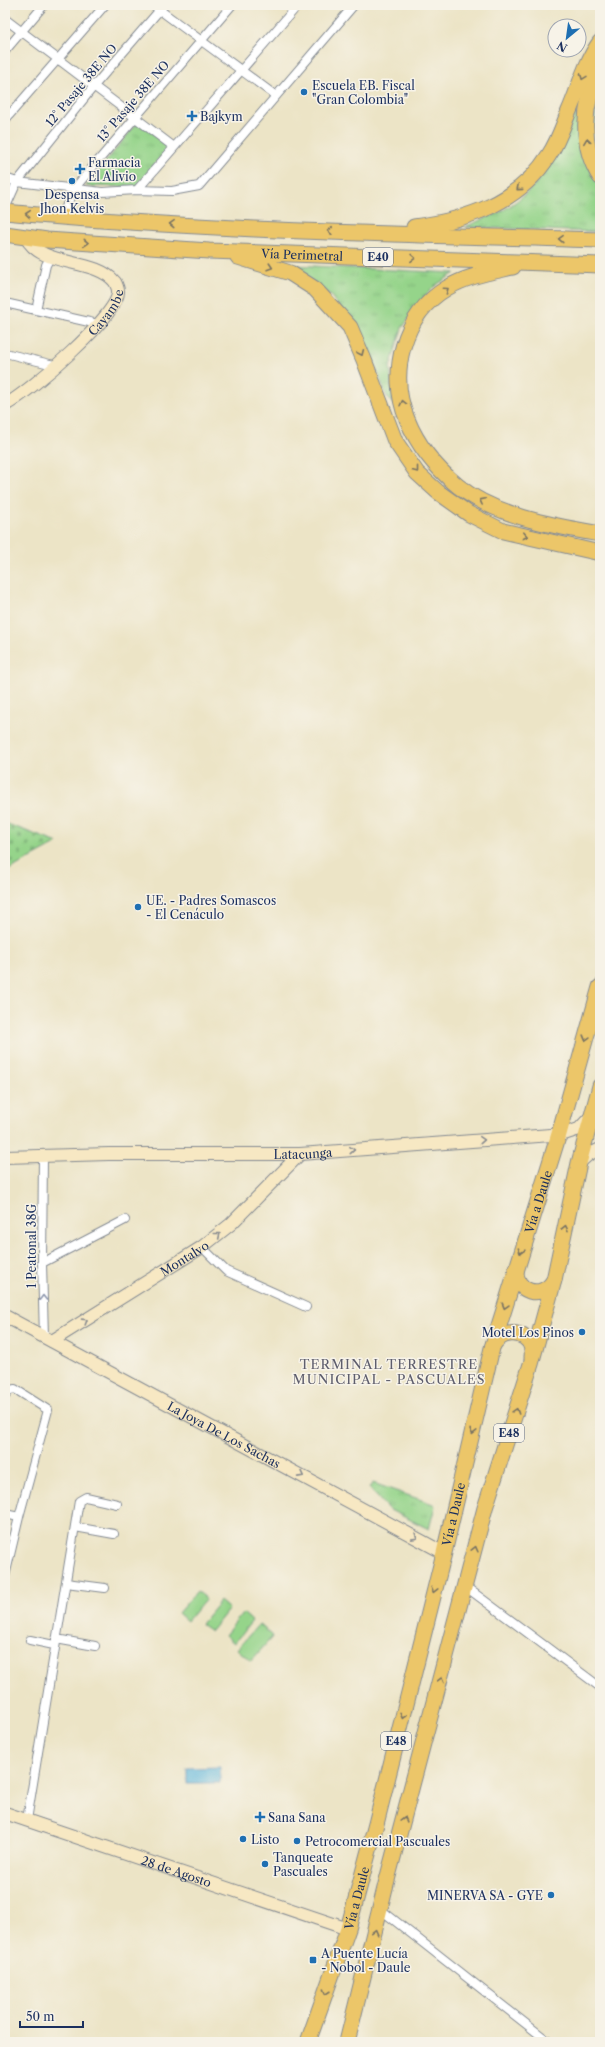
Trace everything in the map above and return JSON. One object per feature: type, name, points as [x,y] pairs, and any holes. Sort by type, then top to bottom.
[{"type":"highway","points":[[369,233],[442,223],[471,216],[505,200],[532,178],[549,155],[560,132],[590,56],[600,42]]},
{"type":"highway","points":[[600,70],[594,82],[586,112],[586,142],[600,177]]},
{"type":"highway","name":"Vía Perimetral","points":[[5,212],[62,218],[369,233],[600,240]]},
{"type":"highway","name":"Vía Perimetral","points":[[5,234],[47,240],[220,251],[600,265]]},
{"type":"highway","points":[[220,251],[290,273],[315,289],[327,301],[350,327],[395,441],[417,473],[438,492],[469,514],[503,531],[600,553]]},
{"type":"highway","points":[[536,262],[474,276],[446,288],[421,310],[406,336],[399,370],[401,395],[406,418],[417,440],[434,462],[458,486],[477,499],[501,510],[565,528],[600,534]]},
{"type":"highway","name":"Vía a Daule","points":[[308,2042],[348,1929],[444,1553],[492,1348],[559,1134],[600,987]]},
{"type":"highway","name":"E48","points":[[347,2042],[380,1909],[466,1587],[485,1508],[531,1364],[554,1280],[579,1163],[596,1118],[600,1086]]},
{"type":"highway","points":[[516,1268],[515,1274],[520,1285],[530,1292],[536,1293],[547,1289],[554,1280]]},
{"type":"highway","points":[[492,1348],[501,1336],[509,1332],[518,1333],[526,1338],[531,1346],[531,1364]]},
{"type":"street","points":[[5,51],[44,5]]},
{"type":"street","points":[[5,120],[105,5]]},
{"type":"street","points":[[153,5],[162,8],[201,41],[276,96]]},
{"type":"street","name":"13° Pasaje 38E NO","points":[[62,218],[73,190],[232,5]]},
{"type":"street","points":[[137,190],[298,5]]},
{"type":"street","points":[[5,178],[17,182],[73,190],[102,192],[137,190],[172,191],[199,186],[354,5]]},
{"type":"street","name":"12° Pasaje 38E NO","points":[[5,209],[17,182],[94,86],[162,8]]},
{"type":"street","points":[[5,19],[174,147]]},
{"type":"street","name":"Cayambe","points":[[7,403],[32,387],[58,366],[98,324],[116,300],[118,291],[115,283],[104,272],[50,256],[33,248],[26,237]]},
{"type":"street","points":[[36,310],[46,265],[50,256]]},
{"type":"street","points":[[5,303],[98,324]]},
{"type":"street","points":[[5,353],[58,366]]},
{"type":"street","name":"Latacunga","points":[[5,1157],[117,1154],[300,1154],[559,1134],[579,1129],[596,1118]]},
{"type":"street","points":[[579,1163],[588,1155],[600,1149]]},
{"type":"street","name":"Montalvo","points":[[48,1339],[202,1247],[231,1224],[300,1154]]},
{"type":"street","name":"1 Peatonal 38G","points":[[44,1156],[42,1263],[48,1339]]},
{"type":"street","points":[[42,1263],[125,1220]]},
{"type":"street","points":[[202,1247],[226,1271],[306,1307]]},
{"type":"street","name":"La Joya De Los Sachas","points":[[5,1316],[444,1553]]},
{"type":"street","points":[[5,1396],[10,1390],[15,1390],[48,1410],[19,1517],[5,1576]]},
{"type":"street","points":[[27,1820],[55,1642],[81,1499],[86,1497],[117,1504]]},
{"type":"street","points":[[5,1514],[19,1517]]},
{"type":"street","points":[[75,1527],[114,1534]]},
{"type":"street","points":[[66,1583],[105,1588]]},
{"type":"street","points":[[466,1587],[600,1687]]},
{"type":"street","points":[[30,1640],[95,1646]]},
{"type":"street","name":"28 de Agosto","points":[[5,1813],[348,1929]]},
{"type":"street","points":[[380,1909],[549,2042]]},
{"type":"green space","points":[[600,92],[600,158],[597,150],[595,134],[595,117]]},
{"type":"green space","points":[[576,111],[592,173],[600,186],[600,232],[465,227],[502,211],[529,191],[556,155]]},
{"type":"green space","points":[[138,122],[170,146],[136,187],[86,186]]},
{"type":"green space","points":[[291,265],[455,273],[436,285],[427,294],[402,328],[390,367],[393,404],[386,395],[369,349],[331,296]]},
{"type":"green space","points":[[5,823],[58,843],[5,872]]},
{"type":"green space","points":[[373,1483],[433,1504],[435,1506],[429,1529],[388,1509],[369,1488]]},
{"type":"green space","points":[[197,1591],[206,1598],[187,1621],[178,1613]]},
{"type":"green space","points":[[220,1601],[229,1609],[211,1631],[201,1624]]},
{"type":"green space","points":[[243,1613],[252,1621],[234,1643],[225,1635]]},
{"type":"green space","points":[[259,1624],[273,1636],[251,1661],[237,1649]]},
{"type":"water","points":[[220,1767],[220,1783],[187,1783],[187,1768]]},
{"type":"place","name":"Escuela EB. Fiscal \"Gran Colombia\"","points":[[304,92]]},
{"type":"place","name":"Bajkym","points":[[192,116]]},
{"type":"place","name":"Farmacia El Alivio","points":[[80,169]]},
{"type":"place","name":"Despensa Jhon Kelvis","points":[[72,181]]},
{"type":"place","name":"UE. - Padres Somascos - El Cenáculo","points":[[138,907]]},
{"type":"place","name":"Motel Los Pinos","points":[[582,1332]]},
{"type":"place","name":"Sana Sana","points":[[260,1817]]},
{"type":"place","name":"Listo","points":[[243,1839]]},
{"type":"place","name":"Petrocomercial Pascuales","points":[[297,1841]]},
{"type":"place","name":"Tanqueate Pascuales","points":[[265,1864]]},
{"type":"place","name":"MINERVA SA - GYE","points":[[551,1895]]},
{"type":"place","name":"A Puente Lucía - Nobol - Daule","points":[[313,1960]]},
{"type":"district","name":"TERMINAL TERRESTRE MUNICIPAL - PASCUALES","points":[[389,1372]]}]
